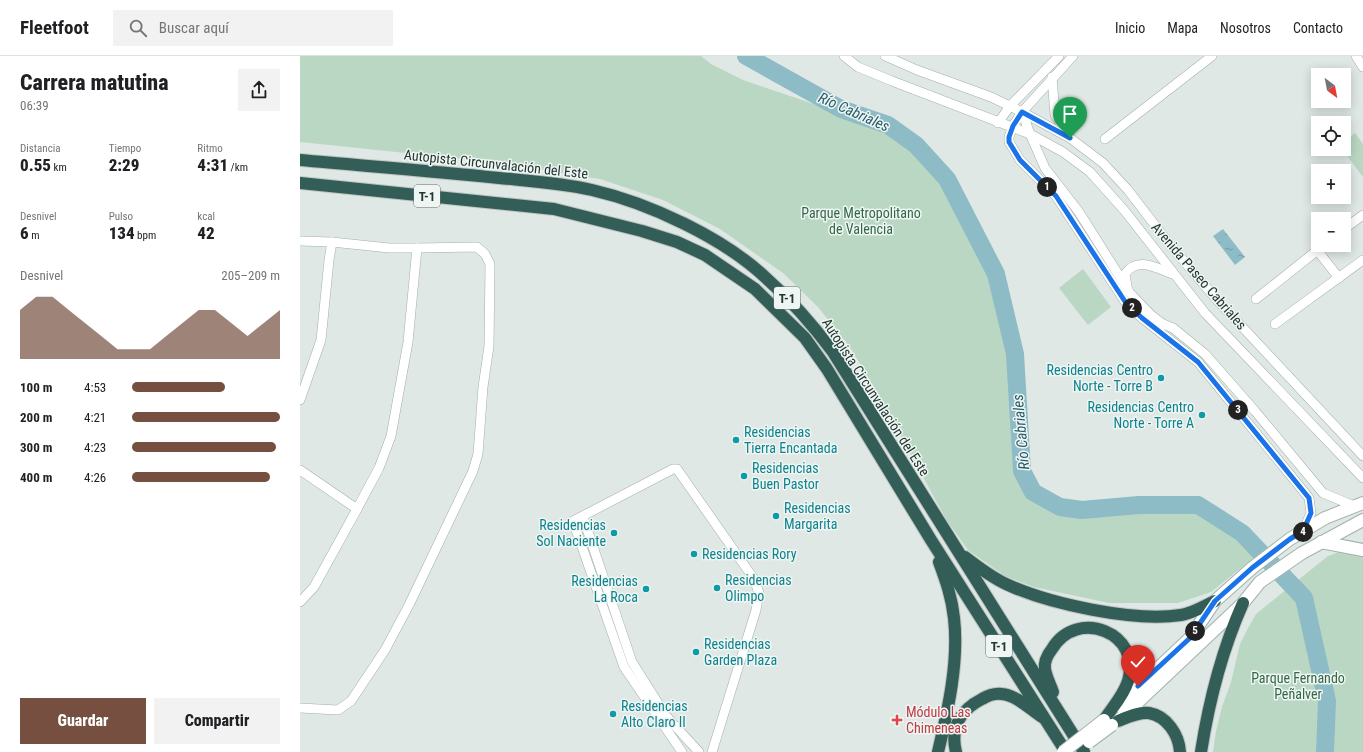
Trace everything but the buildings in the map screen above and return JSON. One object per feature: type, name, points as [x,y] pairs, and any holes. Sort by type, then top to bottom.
[{"type":"highway","name":"Autopista Circunvalación del Este","points":[[300,160],[488,177],[592,190],[650,209],[682,222],[742,258],[766,277],[809,321],[833,352],[1084,752]]},
{"type":"highway","name":"Autopista Circunvalación del Este","points":[[300,183],[545,207],[642,231],[676,242],[704,255],[755,289],[805,338],[843,395],[931,540],[1048,722],[1065,752]]},
{"type":"highway","points":[[931,540],[949,589],[954,619],[955,655],[946,719],[938,752]]},
{"type":"highway","points":[[958,552],[1005,584],[1040,597],[1106,611],[1133,615],[1182,615],[1215,601]]},
{"type":"highway","points":[[1201,752],[1205,726],[1215,683],[1232,627],[1244,603]]},
{"type":"highway","points":[[1059,710],[1045,667],[1047,656],[1063,635],[1083,627],[1099,628],[1118,639],[1125,647],[1129,657],[1129,680],[1112,722]]},
{"type":"highway","points":[[956,752],[954,738],[959,718],[965,710],[989,696],[1002,694],[1016,698],[1048,722]]},
{"type":"highway","points":[[1112,722],[1134,714],[1148,713],[1158,716],[1168,724],[1176,734],[1179,741],[1180,752]]},
{"type":"street","name":"Avenida Paseo Cabriales","points":[[844,56],[858,67],[892,82],[998,122],[1013,126],[1030,134],[1062,152],[1090,172],[1124,210],[1205,313],[1363,478]]},
{"type":"street","name":"Avenida Paseo Cabriales","points":[[885,56],[1010,106],[1070,138],[1103,163],[1128,190],[1167,241],[1216,300],[1363,456]]},
{"type":"street","points":[[998,122],[1010,106],[1059,56]]},
{"type":"street","points":[[1073,56],[1052,77],[1022,112],[1013,126],[1009,137],[1009,142],[1020,160],[1056,196],[1126,303],[1142,318],[1198,362],[1309,498],[1311,513],[1303,531]]},
{"type":"street","points":[[1105,139],[1212,56]]},
{"type":"street","points":[[1356,56],[1363,66]]},
{"type":"street","points":[[1052,77],[1055,115],[1070,138]]},
{"type":"street","points":[[1022,112],[1045,168],[1078,212],[1130,293],[1151,315],[1163,324],[1173,328],[1205,354],[1255,411],[1323,493],[1358,504]]},
{"type":"street","points":[[1351,224],[1363,215]]},
{"type":"street","points":[[300,241],[332,242],[389,248],[477,247],[485,254],[490,264],[489,346],[483,387],[478,454],[471,476],[409,605],[385,650],[354,697],[351,701],[338,710],[300,708]]},
{"type":"street","points":[[300,400],[321,340],[328,260],[332,242]]},
{"type":"street","points":[[300,602],[314,587],[358,508],[379,468],[391,436],[408,342],[416,248]]},
{"type":"street","points":[[1256,299],[1315,252]]},
{"type":"street","points":[[1323,252],[1339,278]]},
{"type":"street","points":[[1275,324],[1363,260]]},
{"type":"street","points":[[1130,293],[1125,279],[1125,274],[1129,268],[1136,264],[1146,264],[1173,274]]},
{"type":"street","points":[[682,752],[624,667],[574,521],[673,469],[677,469],[754,579],[759,593],[756,610],[712,752]]},
{"type":"street","points":[[300,470],[358,508]]},
{"type":"street","points":[[1065,752],[1112,722],[1138,686],[1190,638],[1215,601],[1252,568],[1303,531],[1325,518],[1358,504]]},
{"type":"street","points":[[582,517],[632,662],[666,716],[699,752]]},
{"type":"street","points":[[1075,752],[1112,722],[1244,603],[1260,582],[1302,553],[1363,520]]},
{"type":"street","points":[[1321,542],[1363,550]]},
{"type":"green space","name":"Parque Metropolitano de Valencia","points":[[300,56],[701,56],[711,64],[743,80],[887,129],[914,147],[937,167],[956,195],[979,236],[1000,288],[1014,333],[1019,459],[1026,481],[1050,507],[1086,516],[1204,506],[1252,540],[1262,551],[1211,592],[1178,603],[1109,603],[1034,587],[1005,576],[968,550],[946,519],[876,391],[850,347],[818,307],[783,273],[720,229],[663,200],[600,179],[493,162],[300,142]]},
{"type":"green space","points":[[1355,133],[1363,144],[1363,177],[1347,156],[1351,156],[1351,136]]},
{"type":"green space","points":[[1083,269],[1111,307],[1088,325],[1059,288]]},
{"type":"green space","name":"Parque Fernando Peñalver","points":[[1342,551],[1363,557],[1363,752],[1213,752],[1222,707],[1231,682],[1240,644],[1256,614],[1328,556]]},
{"type":"water","points":[[1223,229],[1245,257],[1235,265],[1213,236]]},
{"type":"waterway","name":"Río Cabriales","points":[[746,56],[841,109],[888,125],[916,145],[947,179],[996,274],[1015,354],[1022,471],[1033,492],[1060,507],[1082,510],[1139,505],[1198,505],[1242,533],[1304,598],[1327,701],[1325,752]]},
{"type":"place","name":"Residencias Centro Norte - Torre B","points":[[1161,378]]},
{"type":"place","name":"Residencias Centro Norte - Torre A","points":[[1202,415]]},
{"type":"place","name":"Residencias Tierra Encantada","points":[[736,440]]},
{"type":"place","name":"Residencias Buen Pastor","points":[[744,476]]},
{"type":"place","name":"Residencias Margarita","points":[[776,516]]},
{"type":"place","name":"Residencias Sol Naciente","points":[[614,533]]},
{"type":"place","name":"Residencias Rory","points":[[694,554]]},
{"type":"place","name":"Residencias Olimpo","points":[[717,588]]},
{"type":"place","name":"Residencias La Roca","points":[[646,589]]},
{"type":"place","name":"Residencias Garden Plaza","points":[[696,652]]},
{"type":"place","name":"Residencias Alto Claro II","points":[[613,714]]},
{"type":"place","name":"Módulo Las Chimeneas","points":[[897,720]]},
{"type":"route","points":[[1070,138],[1022,112],[1013,126],[1009,137],[1009,142],[1020,160],[1056,196],[1126,303],[1142,318],[1180,346],[1198,362],[1309,498],[1311,513],[1303,531],[1252,568],[1215,601],[1190,638],[1138,686]]}]
